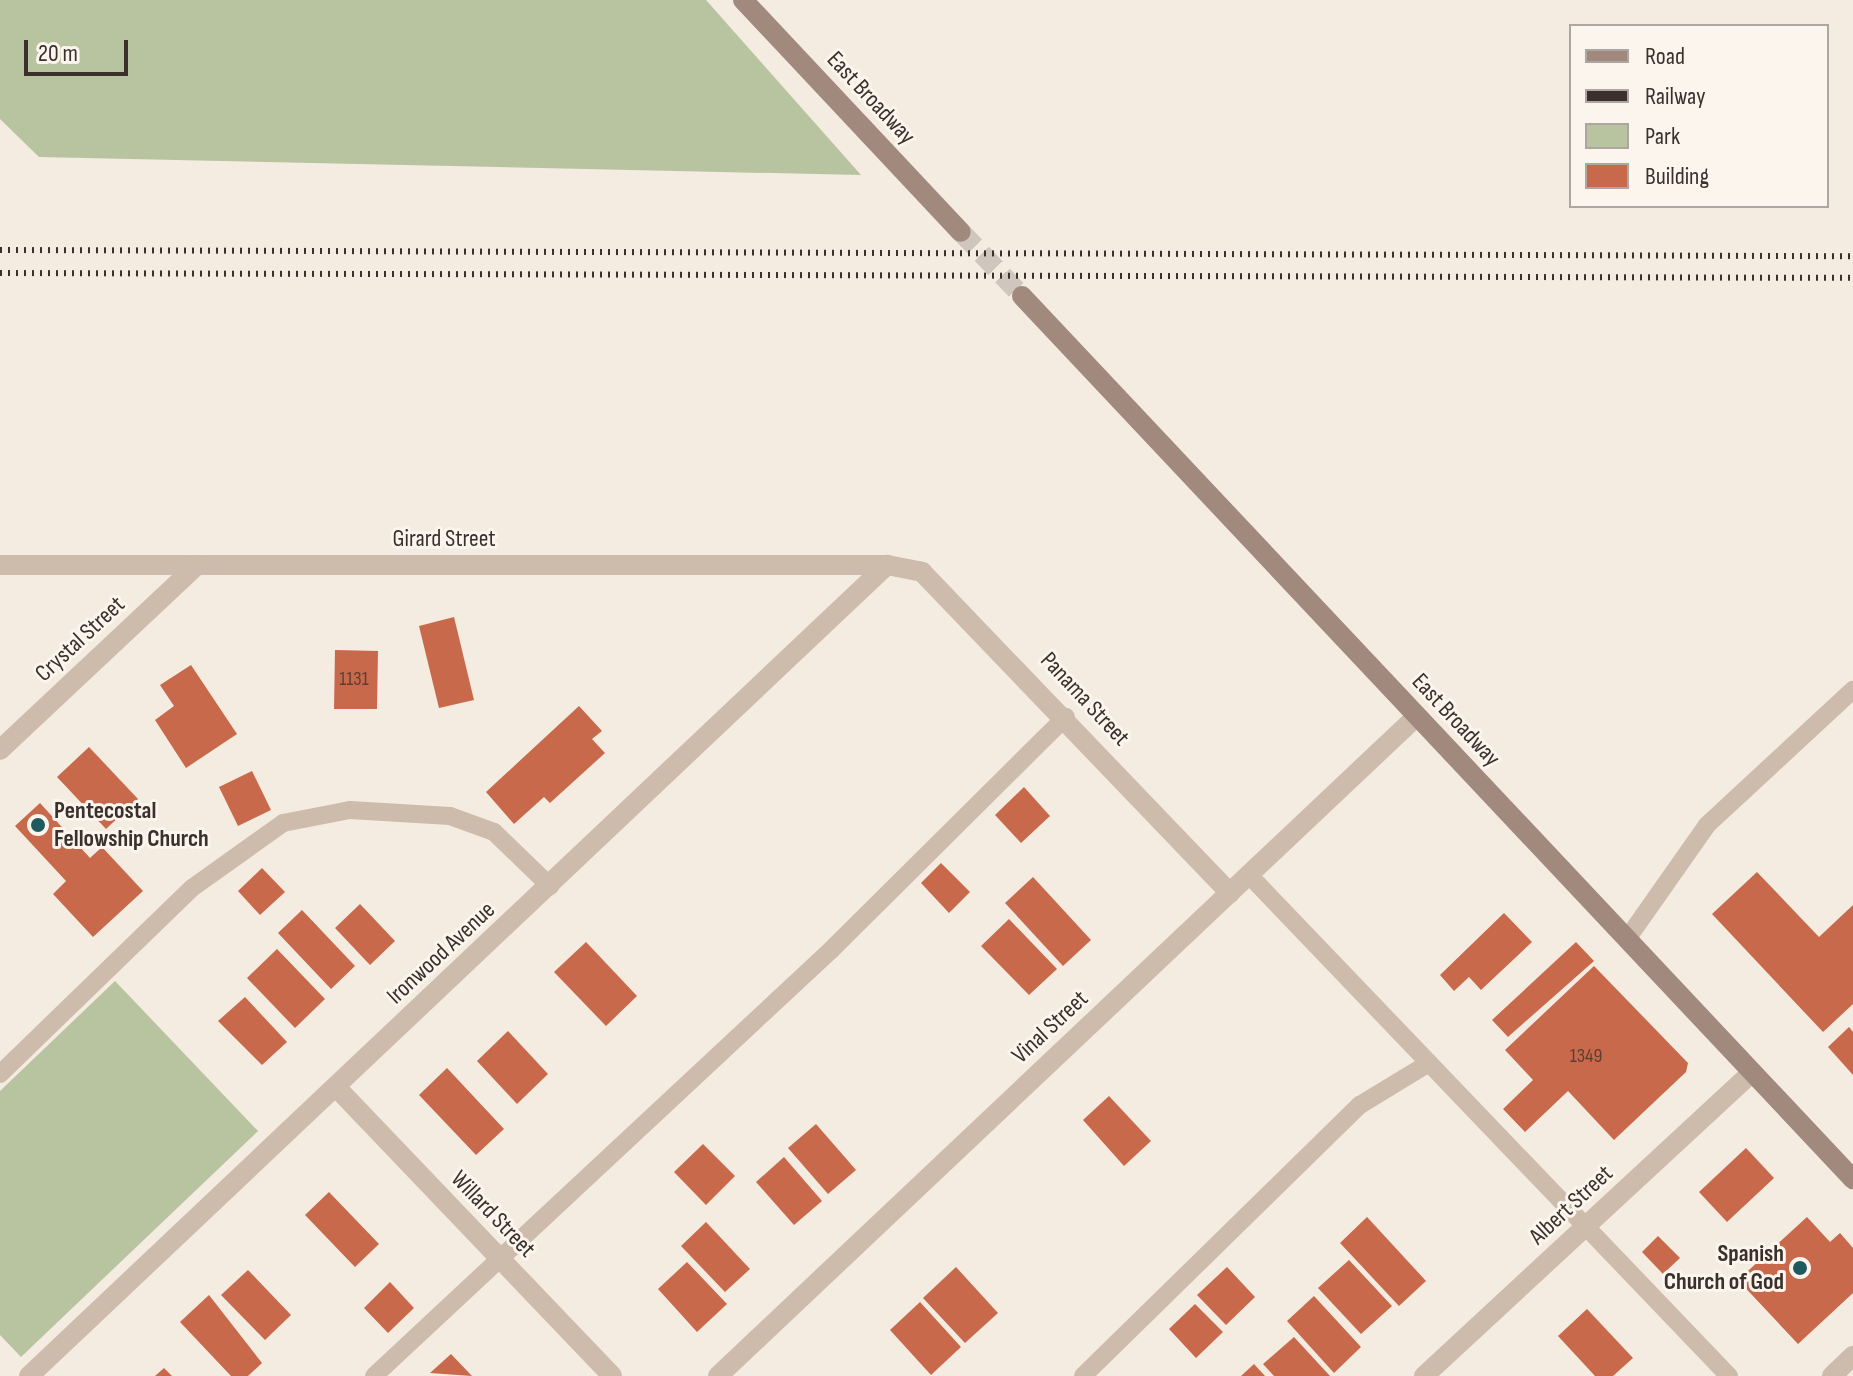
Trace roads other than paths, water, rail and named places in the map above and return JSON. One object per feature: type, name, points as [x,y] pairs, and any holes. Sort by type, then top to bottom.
[{"type":"street","name":"East Broadway","points":[[743,0],[961,232]]},
{"type":"street","name":"East Broadway","points":[[1022,296],[1853,1179]]},
{"type":"street","name":"Girard Street","points":[[0,565],[887,565]]},
{"type":"street","name":"Crystal Street","points":[[0,750],[197,565]]},
{"type":"street","name":"Panama Street","points":[[887,565],[922,572],[954,598],[1230,893]]},
{"type":"street","name":"Ironwood Avenue","points":[[29,1376],[887,565]]},
{"type":"street","name":"Vinal Street","points":[[718,1376],[1417,716]]},
{"type":"street","name":"Albert Street","points":[[1424,1376],[1752,1072]]},
{"type":"street","name":"Willard Street","points":[[337,1088],[612,1376]]},
{"type":"street","points":[[1832,1376],[1853,1356]]},
{"type":"lane","points":[[1627,939],[1707,825],[1853,690]]},
{"type":"lane","points":[[374,1376],[831,950],[1066,717]]},
{"type":"lane","points":[[0,1074],[192,888],[283,823],[350,810],[450,816],[494,832],[550,886]]},
{"type":"lane","points":[[1249,875],[1729,1376]]},
{"type":"lane","points":[[1083,1376],[1360,1105],[1429,1063]]},
{"type":"tunnel","points":[[961,232],[1022,296]]},
{"type":"railway","points":[[0,250],[1853,256]]},
{"type":"railway","points":[[0,273],[1853,278]]},
{"type":"place","name":"Pentecostal Fellowship Church","points":[[38,825]]},
{"type":"place","name":"Spanish Church of God","points":[[1800,1268]]}]
